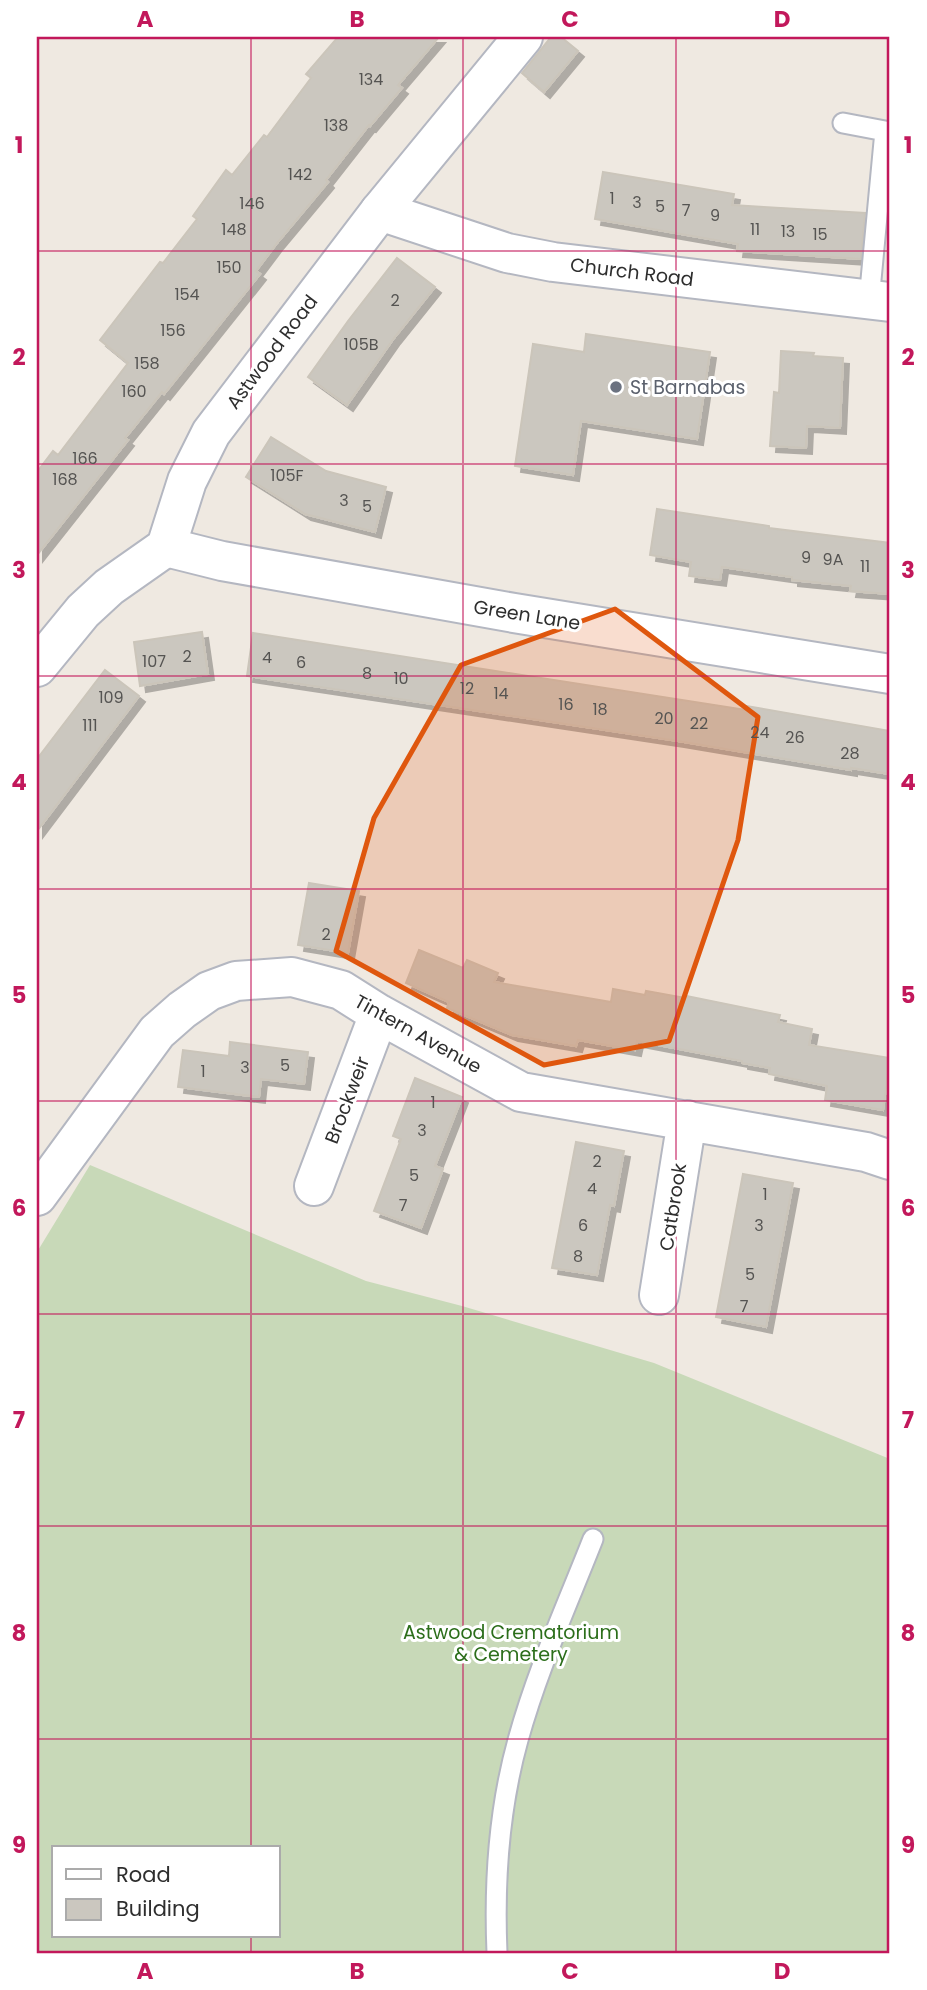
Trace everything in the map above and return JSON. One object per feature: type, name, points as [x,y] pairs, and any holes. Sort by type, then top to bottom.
[{"type":"street","name":"Astwood Road","points":[[166,547],[187,481],[211,433],[380,211],[523,37]]},
{"type":"street","name":"Church Road","points":[[380,211],[507,253],[553,262],[880,301]]},
{"type":"street","points":[[37,667],[83,611],[108,587],[166,547]]},
{"type":"street","name":"Green Lane","points":[[166,547],[222,561],[514,613],[890,674]]},
{"type":"street","name":"Tintern Avenue","points":[[37,1196],[157,1032],[181,1010],[209,991],[236,981],[292,977],[341,990],[379,1014],[521,1092],[687,1119],[866,1152],[890,1160]]},
{"type":"street","name":"Brockweir","points":[[314,1186],[379,1014]]},
{"type":"street","name":"Catbrook","points":[[659,1295],[687,1119]]},
{"type":"lane","points":[[843,123],[885,131],[880,301]]},
{"type":"lane","points":[[498,1953],[496,1926],[500,1857],[509,1777],[517,1742],[593,1539]]},
{"type":"highlighted area","points":[[615,609],[758,717],[738,840],[669,1041],[544,1065],[336,951],[374,818],[461,665]]},
{"type":"green space","name":"Astwood Crematorium & Cemetery","points":[[90,1165],[366,1281],[462,1306],[654,1363],[890,1459],[890,1953],[37,1953],[37,1252]]},
{"type":"building","points":[[338,37],[439,37],[398,85],[402,88],[369,125],[326,180],[328,182],[277,243],[256,271],[260,274],[164,394],[162,392],[125,438],[128,440],[37,555],[37,472],[53,451],[58,455],[128,363],[100,340],[197,219],[193,216],[226,170],[232,175],[264,135],[267,137],[311,78],[306,74]]},
{"type":"building","points":[[551,37],[561,37],[578,51],[544,92],[522,73]]},
{"type":"building","points":[[603,172],[734,194],[732,205],[865,213],[861,259],[737,251],[738,244],[595,219]]},
{"type":"building","points":[[397,258],[435,287],[394,338],[347,405],[308,377]]},
{"type":"building","name":"St Barnabas","points":[[586,334],[710,352],[697,439],[581,421],[573,475],[515,466],[533,344],[584,352]]},
{"type":"building","points":[[781,351],[843,358],[840,428],[807,426],[806,448],[770,446],[774,392],[779,393]]},
{"type":"building","points":[[271,437],[326,471],[386,487],[375,532],[305,514],[246,477]]},
{"type":"building","points":[[657,509],[769,528],[890,543],[890,594],[850,591],[851,586],[792,580],[792,577],[722,567],[720,580],[689,576],[691,562],[650,555]]},
{"type":"building","points":[[202,632],[208,674],[140,686],[134,642]]},
{"type":"building","points":[[253,633],[746,710],[746,706],[890,731],[890,774],[247,676]]},
{"type":"building","points":[[105,670],[139,696],[37,831],[37,759]]},
{"type":"building","points":[[309,883],[359,891],[348,953],[298,945]]},
{"type":"building","points":[[419,950],[463,968],[467,960],[498,973],[494,982],[611,1002],[613,989],[645,995],[646,991],[685,998],[686,996],[780,1015],[778,1022],[812,1029],[809,1045],[890,1058],[883,1110],[825,1100],[827,1086],[769,1074],[770,1068],[742,1061],[637,1041],[635,1050],[578,1040],[576,1046],[512,1035],[447,1008],[449,1002],[406,983]]},
{"type":"building","points":[[230,1042],[308,1052],[304,1084],[261,1079],[259,1097],[178,1087],[183,1050],[229,1056]]},
{"type":"building","points":[[415,1078],[462,1097],[435,1166],[443,1169],[421,1228],[374,1211],[401,1139],[393,1136]]},
{"type":"building","points":[[576,1142],[624,1151],[614,1206],[610,1205],[597,1275],[552,1268]]},
{"type":"building","points":[[743,1174],[793,1183],[766,1327],[716,1317]]},
{"type":"place","name":"St Barnabas","points":[[616,387]]}]
